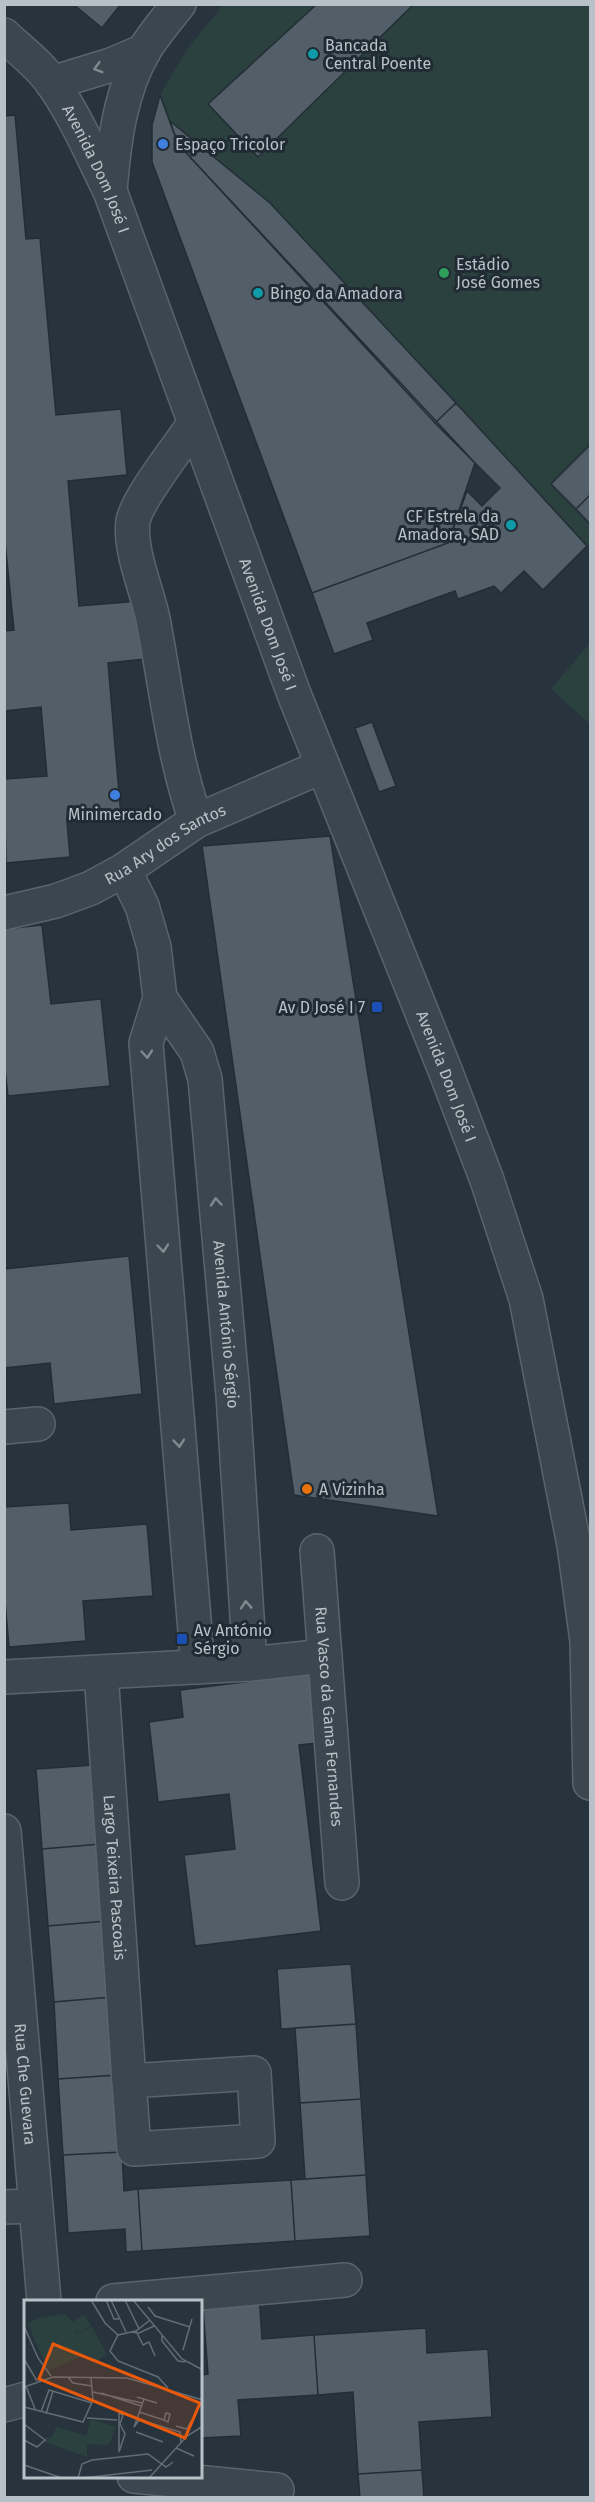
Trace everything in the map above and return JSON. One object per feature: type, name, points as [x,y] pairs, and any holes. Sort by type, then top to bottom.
[{"type":"street","points":[[110,190],[116,129],[129,87],[144,51],[178,4]]},
{"type":"street","name":"Avenida Dom José I","points":[[4,35],[35,63],[52,83],[74,119],[110,190],[194,424],[322,766],[487,1180],[526,1299],[578,1577],[587,1641],[590,1765]]},
{"type":"street","points":[[52,83],[111,65],[144,51]]},
{"type":"street","points":[[74,119],[107,106],[121,97],[129,87]]},
{"type":"street","points":[[194,424],[137,509],[133,529],[184,781],[196,821]]},
{"type":"street","name":"Rua Ary dos Santos","points":[[4,913],[56,901],[91,888],[124,870],[196,821],[322,766]]},
{"type":"street","name":"Avenida António Sérgio","points":[[124,870],[142,906],[154,947],[160,998],[146,1043],[198,1667]]},
{"type":"street","name":"Avenida António Sérgio","points":[[160,998],[197,1053],[205,1079],[233,1395],[250,1664]]},
{"type":"street","points":[[4,1427],[38,1424]]},
{"type":"street","name":"Rua Vasco da Gama Fernandes","points":[[317,1551],[342,1883]]},
{"type":"street","points":[[4,1677],[250,1664],[325,1656]]},
{"type":"street","name":"Largo Teixeira Pascoais","points":[[101,1672],[129,2081]]},
{"type":"street","name":"Rua Che Guevara","points":[[4,1831],[20,2207],[44,2300]]},
{"type":"street","points":[[129,2300],[345,2280]]},
{"type":"street","points":[[4,2405],[24,2400]]},
{"type":"street","points":[[154,2478],[277,2490]]},
{"type":"green space","name":"Estádio José Gomes","points":[[223,5],[590,5],[590,543],[587,546],[456,403],[435,423],[178,144],[160,95],[188,48]]},
{"type":"green space","points":[[590,643],[590,724],[551,689]]},
{"type":"building","points":[[73,4],[121,4],[102,28]]},
{"type":"building","name":"Bancada Central Poente","points":[[317,4],[414,4],[258,157],[208,104]]},
{"type":"building","name":"Bingo da Amadora","points":[[160,95],[178,144],[475,463],[448,543],[312,593],[152,162],[152,125]]},
{"type":"building","points":[[15,115],[26,239],[40,238],[56,415],[121,409],[127,475],[68,481],[79,606],[140,601],[145,659],[108,663],[121,816],[67,821],[70,857],[6,863],[4,779],[47,776],[41,707],[4,711],[4,631],[14,630],[4,532],[4,116]]},
{"type":"building","points":[[170,121],[270,203],[456,403],[435,423],[178,144]]},
{"type":"building","name":"CF Estrela da Amadora, SAD","points":[[456,403],[587,546],[543,590],[524,571],[501,593],[494,586],[458,599],[455,591],[367,623],[373,640],[334,654],[312,593],[448,543],[467,491],[482,506],[500,488],[435,423]]},
{"type":"building","points":[[590,445],[590,495],[576,509],[551,484]]},
{"type":"building","points":[[590,495],[590,524],[576,509]]},
{"type":"building","points":[[372,722],[396,786],[379,792],[355,728]]},
{"type":"building","points":[[330,836],[438,1516],[294,1495],[202,846]]},
{"type":"building","points":[[42,925],[51,1004],[101,999],[110,1086],[8,1096],[5,1069],[4,929]]},
{"type":"building","points":[[129,1256],[142,1394],[54,1404],[50,1363],[4,1368],[4,1269]]},
{"type":"building","points":[[69,1503],[71,1530],[147,1524],[153,1596],[83,1601],[86,1641],[9,1647],[4,1590],[4,1507]]},
{"type":"building","points":[[309,1674],[318,1743],[299,1745],[321,1931],[195,1946],[184,1855],[235,1849],[229,1794],[158,1802],[149,1722],[183,1717],[180,1690]]},
{"type":"building","points":[[94,1765],[101,1844],[42,1849],[36,1769]]},
{"type":"building","points":[[101,1844],[106,1921],[48,1926],[42,1849]]},
{"type":"building","points":[[106,1921],[112,1997],[54,2002],[48,1926]]},
{"type":"building","points":[[351,1964],[356,2024],[281,2029],[277,1969]]},
{"type":"building","points":[[112,1997],[117,2075],[58,2079],[54,2002]]},
{"type":"building","points":[[356,2024],[361,2099],[300,2103],[295,2028]]},
{"type":"building","points":[[117,2075],[122,2152],[63,2155],[58,2079]]},
{"type":"building","points":[[361,2099],[366,2175],[305,2179],[300,2103]]},
{"type":"building","points":[[122,2152],[124,2191],[138,2189],[142,2251],[126,2252],[125,2229],[68,2233],[63,2155]]},
{"type":"building","points":[[366,2175],[370,2236],[295,2241],[291,2180]]},
{"type":"building","points":[[291,2180],[295,2241],[142,2251],[138,2189]]},
{"type":"building","points":[[258,2278],[262,2339],[314,2335],[318,2395],[238,2400],[241,2436],[202,2438],[202,2375],[208,2374],[201,2282]]},
{"type":"building","points":[[426,2328],[427,2353],[488,2349],[492,2417],[419,2422],[422,2470],[358,2474],[353,2392],[318,2395],[314,2335]]},
{"type":"building","points":[[422,2470],[424,2498],[360,2498],[358,2474]]},
{"type":"place","name":"Bancada Central Poente","points":[[313,54]]},
{"type":"place","name":"Espaço Tricolor","points":[[163,144]]},
{"type":"place","name":"Estádio José Gomes","points":[[444,273]]},
{"type":"place","name":"Bingo da Amadora","points":[[258,293]]},
{"type":"place","name":"CF Estrela da Amadora, SAD","points":[[511,525]]},
{"type":"place","name":"Minimercado","points":[[115,795]]},
{"type":"place","name":"Av D José I 7","points":[[377,1007]]},
{"type":"place","name":"A Vizinha","points":[[307,1489]]},
{"type":"place","name":"Av António Sérgio","points":[[182,1639]]}]
